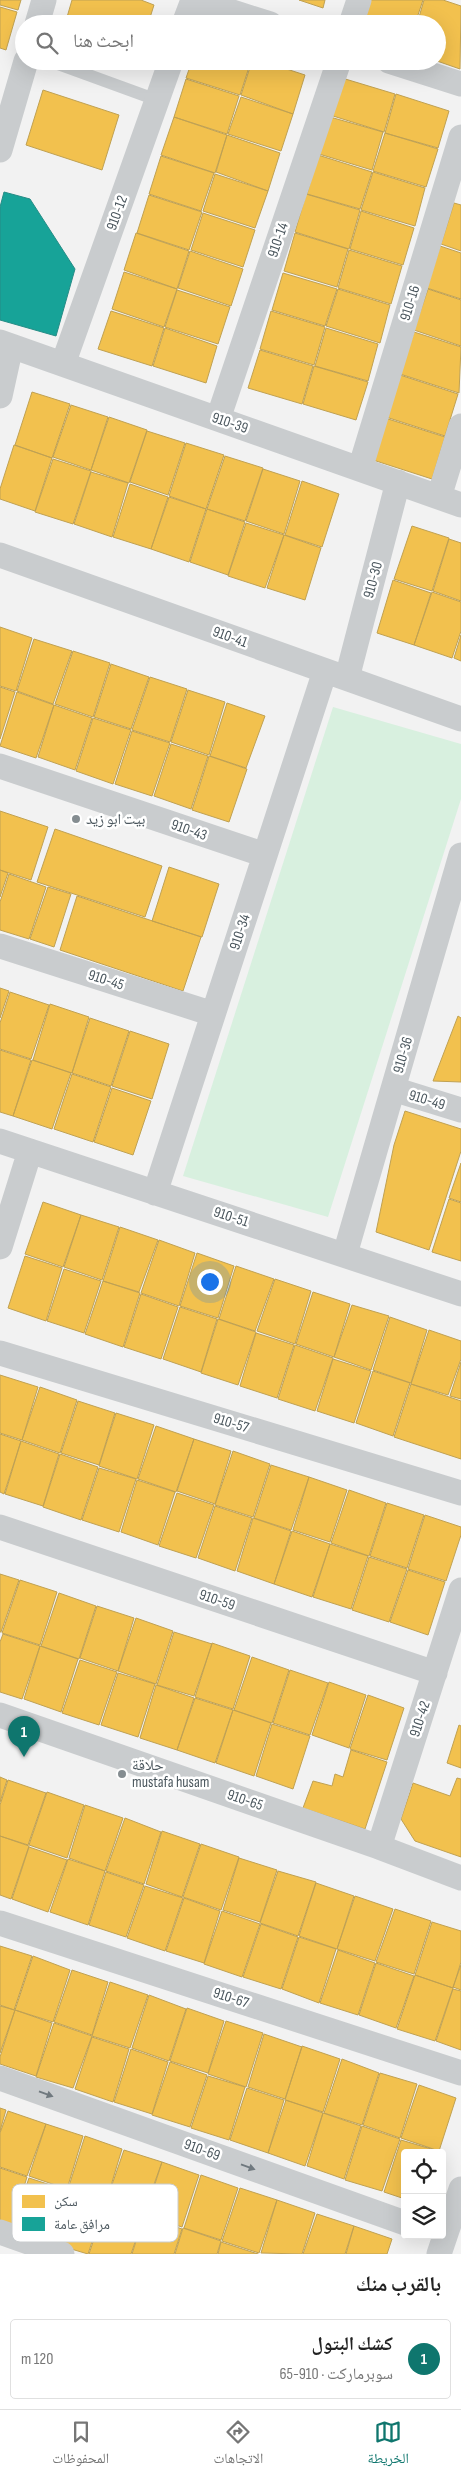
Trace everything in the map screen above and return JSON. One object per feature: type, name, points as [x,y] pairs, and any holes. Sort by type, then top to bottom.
[{"type":"street","points":[[40,15],[44,0]]},
{"type":"street","points":[[188,15],[194,0],[242,15]]},
{"type":"street","points":[[354,15],[359,0]]},
{"type":"street","points":[[0,150],[23,70]]},
{"type":"street","name":"910-12","points":[[63,364],[168,70]]},
{"type":"street","name":"910-14","points":[[218,419],[336,70]]},
{"type":"street","points":[[417,70],[461,84]]},
{"type":"street","name":"910-16","points":[[360,469],[461,137]]},
{"type":"street","points":[[0,396],[6,344]]},
{"type":"street","name":"910-39","points":[[6,344],[450,501]]},
{"type":"street","points":[[450,501],[461,426]]},
{"type":"street","name":"910-30","points":[[336,674],[398,482]]},
{"type":"street","name":"910-41","points":[[0,555],[461,719]]},
{"type":"street","name":"910-34","points":[[155,1193],[265,855],[336,674]]},
{"type":"street","name":"910-43","points":[[0,766],[265,855]]},
{"type":"street","name":"910-36","points":[[345,1254],[393,1089],[451,926],[461,855]]},
{"type":"street","name":"910-45","points":[[0,946],[213,1014]]},
{"type":"street","name":"910-49","points":[[393,1089],[461,1110]]},
{"type":"street","name":"910-51","points":[[0,1142],[345,1254],[461,1294]]},
{"type":"street","points":[[0,1247],[30,1151]]},
{"type":"street","name":"910-57","points":[[0,1353],[461,1493]]},
{"type":"street","name":"910-59","points":[[0,1527],[435,1673]]},
{"type":"street","name":"910-42","points":[[380,1847],[461,1590]]},
{"type":"street","name":"910-65","points":[[0,1715],[380,1847],[461,1878]]},
{"type":"street","name":"910-67","points":[[0,1923],[461,2074]]},
{"type":"street","name":"910-69","points":[[0,2078],[401,2221]]},
{"type":"street","points":[[446,2242],[461,2189]]},
{"type":"street","points":[[0,2232],[12,2236]]},
{"type":"street","points":[[28,2242],[62,2254]]},
{"type":"lane","points":[[75,70],[157,100]]},
{"type":"green space","points":[[333,707],[461,744],[461,799],[328,1217],[183,1176]]},
{"type":"building: سكن","points":[[0,0],[21,0],[18,10],[0,5]]},
{"type":"building: سكن","points":[[72,0],[141,0],[154,5],[151,15],[68,15]]},
{"type":"building: سكن","points":[[299,0],[325,0],[323,8]]},
{"type":"building: سكن","points":[[365,0],[423,0],[418,15],[360,15]]},
{"type":"building: سكن","points":[[424,0],[443,0],[461,6],[460,69],[446,64],[446,15],[420,15]]},
{"type":"building: سكن","points":[[0,7],[17,12],[6,50],[0,48]]},
{"type":"building: سكن","points":[[189,70],[248,70],[240,95],[186,78]]},
{"type":"building: سكن","points":[[249,70],[290,70],[305,75],[293,114],[241,95]]},
{"type":"building: سكن","points":[[342,78],[395,94],[384,132],[330,115]]},
{"type":"building: سكن","points":[[186,79],[239,96],[227,134],[174,117]]},
{"type":"building: سكن","points":[[43,90],[119,115],[102,170],[26,145]]},
{"type":"building: سكن","points":[[396,94],[449,111],[438,148],[385,133]]},
{"type":"building: سكن","points":[[241,97],[293,114],[281,151],[228,134]]},
{"type":"building: سكن","points":[[174,117],[227,135],[215,173],[161,155]]},
{"type":"building: سكن","points":[[330,117],[383,132],[372,170],[319,154]]},
{"type":"building: سكن","points":[[385,133],[438,149],[426,187],[373,171]]},
{"type":"building: سكن","points":[[227,135],[280,153],[268,191],[216,172]]},
{"type":"building: سكن","points":[[318,155],[372,172],[360,209],[307,194]]},
{"type":"building: سكن","points":[[161,156],[214,173],[201,211],[149,194]]},
{"type":"building: سكن","points":[[373,172],[425,188],[415,226],[361,210]]},
{"type":"building: سكن","points":[[215,174],[268,191],[255,228],[203,211]]},
{"type":"building: سكن","points":[[306,194],[360,210],[349,249],[295,232]]},
{"type":"building: سكن","points":[[149,195],[202,212],[189,250],[137,233]]},
{"type":"building: سكن","points":[[454,203],[461,205],[461,251],[441,244]]},
{"type":"building: سكن","points":[[361,211],[414,228],[403,265],[350,249]]},
{"type":"building: سكن","points":[[203,213],[255,230],[243,267],[191,250]]},
{"type":"building: سكن","points":[[136,233],[189,251],[177,289],[124,270]]},
{"type":"building: سكن","points":[[295,233],[348,249],[337,287],[284,271]]},
{"type":"building: سكن","points":[[440,246],[461,253],[461,299],[427,288]]},
{"type":"building: سكن","points":[[349,250],[402,266],[391,304],[338,288]]},
{"type":"building: سكن","points":[[190,251],[243,269],[231,306],[178,288]]},
{"type":"building: سكن","points":[[124,272],[177,289],[164,327],[112,309]]},
{"type":"building: سكن","points":[[283,273],[337,289],[325,326],[272,310]]},
{"type":"building: سكن","points":[[338,289],[390,305],[380,343],[326,326]]},
{"type":"building: سكن","points":[[428,289],[461,300],[461,346],[414,330]]},
{"type":"building: سكن","points":[[177,290],[230,307],[218,344],[165,327]]},
{"type":"building: سكن","points":[[111,311],[164,328],[152,366],[98,349]]},
{"type":"building: سكن","points":[[271,311],[325,327],[314,365],[260,349]]},
{"type":"building: سكن","points":[[165,328],[217,346],[206,383],[153,366]]},
{"type":"building: سكن","points":[[326,328],[378,344],[368,381],[315,366]]},
{"type":"building: سكن","points":[[414,332],[461,347],[459,393],[400,374]]},
{"type":"building: سكن","points":[[260,350],[313,366],[302,404],[248,388]]},
{"type":"building: سكن","points":[[314,366],[368,382],[356,420],[303,404]]},
{"type":"building: سكن","points":[[400,375],[458,394],[445,436],[386,417]]},
{"type":"building: سكن","points":[[32,392],[70,404],[52,458],[15,445]]},
{"type":"building: سكن","points":[[71,405],[108,417],[91,470],[53,457]]},
{"type":"building: سكن","points":[[109,417],[147,430],[129,483],[91,470]]},
{"type":"building: سكن","points":[[385,418],[445,437],[432,479],[373,460]]},
{"type":"building: سكن","points":[[147,431],[185,443],[168,495],[130,482]]},
{"type":"building: سكن","points":[[186,443],[224,455],[206,509],[169,496]]},
{"type":"building: سكن","points":[[14,445],[52,458],[35,511],[0,499],[0,489]]},
{"type":"building: سكن","points":[[225,456],[263,468],[245,521],[207,509]]},
{"type":"building: سكن","points":[[53,459],[91,471],[73,524],[35,512]]},
{"type":"building: سكن","points":[[263,469],[300,481],[284,534],[246,521]]},
{"type":"building: سكن","points":[[91,472],[128,483],[112,537],[74,524]]},
{"type":"building: سكن","points":[[302,481],[339,494],[322,547],[285,535]]},
{"type":"building: سكن","points":[[130,484],[168,497],[151,549],[113,537]]},
{"type":"building: سكن","points":[[169,497],[206,509],[189,562],[151,549]]},
{"type":"building: سكن","points":[[207,509],[245,522],[228,575],[190,562]]},
{"type":"building: سكن","points":[[246,523],[284,535],[265,588],[228,576]]},
{"type":"building: سكن","points":[[412,526],[449,538],[432,591],[394,579]]},
{"type":"building: سكن","points":[[284,535],[321,548],[305,600],[267,588]]},
{"type":"building: سكن","points":[[449,539],[461,543],[461,601],[433,591]]},
{"type":"building: سكن","points":[[393,580],[431,593],[414,645],[377,633]]},
{"type":"building: سكن","points":[[432,592],[461,602],[461,631],[452,658],[414,645]]},
{"type":"building: سكن","points":[[0,627],[32,638],[16,691],[0,686]]},
{"type":"building: سكن","points":[[461,635],[461,661],[454,658]]},
{"type":"building: سكن","points":[[34,639],[72,651],[53,704],[17,691]]},
{"type":"building: سكن","points":[[73,651],[110,663],[93,717],[55,704]]},
{"type":"building: سكن","points":[[111,664],[149,677],[131,729],[94,717]]},
{"type":"building: سكن","points":[[150,677],[187,689],[170,742],[132,730]]},
{"type":"building: سكن","points":[[0,687],[15,692],[0,739]]},
{"type":"building: سكن","points":[[188,690],[225,702],[209,755],[171,742]]},
{"type":"building: سكن","points":[[17,692],[54,705],[36,758],[0,746]]},
{"type":"building: سكن","points":[[227,703],[265,716],[246,768],[210,756]]},
{"type":"building: سكن","points":[[54,705],[92,718],[75,770],[38,757]]},
{"type":"building: سكن","points":[[93,718],[131,730],[113,784],[76,771]]},
{"type":"building: سكن","points":[[132,731],[170,743],[152,796],[115,784]]},
{"type":"building: سكن","points":[[171,744],[208,756],[191,809],[154,796]]},
{"type":"building: سكن","points":[[209,756],[247,769],[229,822],[192,810]]},
{"type":"building: سكن","points":[[0,811],[48,827],[31,880],[0,870]]},
{"type":"building: سكن","points":[[55,829],[162,866],[145,917],[37,882]]},
{"type":"building: سكن","points":[[169,867],[219,884],[202,937],[152,921]]},
{"type":"building: سكن","points":[[0,870],[8,873],[0,897]]},
{"type":"building: سكن","points":[[9,874],[46,887],[29,939],[0,930],[0,902]]},
{"type":"building: سكن","points":[[48,887],[71,894],[54,947],[30,939]]},
{"type":"building: سكن","points":[[77,896],[201,937],[183,991],[60,950]]},
{"type":"building: سكن","points":[[0,988],[9,991],[0,1018]]},
{"type":"building: سكن","points":[[10,992],[49,1005],[31,1059],[0,1049],[0,1023]]},
{"type":"building: سكن","points":[[50,1004],[89,1017],[72,1073],[33,1060]]},
{"type":"building: سكن","points":[[458,1016],[461,1018],[461,1082],[433,1081]]},
{"type":"building: سكن","points":[[90,1018],[129,1031],[111,1086],[72,1073]]},
{"type":"building: سكن","points":[[130,1031],[169,1044],[152,1099],[112,1086]]},
{"type":"building: سكن","points":[[0,1050],[31,1060],[13,1116],[0,1112]]},
{"type":"building: سكن","points":[[32,1060],[71,1073],[52,1129],[13,1116]]},
{"type":"building: سكن","points":[[72,1074],[111,1087],[93,1142],[54,1129]]},
{"type":"building: سكن","points":[[112,1088],[151,1101],[133,1155],[94,1142]]},
{"type":"building: سكن","points":[[405,1111],[461,1129],[461,1151],[429,1250],[376,1232],[394,1145]]},
{"type":"building: سكن","points":[[461,1163],[461,1202],[449,1198]]},
{"type":"building: سكن","points":[[449,1199],[461,1203],[461,1261],[432,1252]]},
{"type":"building: سكن","points":[[43,1202],[81,1215],[63,1267],[25,1254]]},
{"type":"building: سكن","points":[[81,1215],[119,1227],[102,1280],[64,1267]]},
{"type":"building: سكن","points":[[120,1227],[158,1240],[139,1292],[103,1281]]},
{"type":"building: سكن","points":[[159,1240],[195,1253],[179,1306],[141,1293]]},
{"type":"building: سكن","points":[[197,1253],[234,1266],[218,1318],[180,1306]]},
{"type":"building: سكن","points":[[25,1256],[62,1268],[46,1321],[8,1308]]},
{"type":"building: سكن","points":[[236,1266],[274,1279],[255,1331],[219,1319]]},
{"type":"building: سكن","points":[[64,1269],[101,1281],[84,1333],[47,1321]]},
{"type":"building: سكن","points":[[275,1279],[311,1291],[295,1344],[257,1331]]},
{"type":"building: سكن","points":[[103,1281],[140,1293],[123,1347],[85,1334]]},
{"type":"building: سكن","points":[[313,1292],[350,1304],[334,1357],[296,1344]]},
{"type":"building: سكن","points":[[141,1294],[178,1307],[161,1359],[124,1347]]},
{"type":"building: سكن","points":[[352,1305],[389,1316],[371,1370],[334,1357]]},
{"type":"building: سكن","points":[[180,1307],[217,1319],[201,1372],[163,1359]]},
{"type":"building: سكن","points":[[390,1317],[427,1330],[411,1383],[373,1370]]},
{"type":"building: سكن","points":[[218,1319],[256,1332],[238,1385],[201,1373]]},
{"type":"building: سكن","points":[[429,1330],[461,1341],[461,1359],[448,1395],[411,1384]]},
{"type":"building: سكن","points":[[256,1333],[294,1345],[277,1398],[240,1386]]},
{"type":"building: سكن","points":[[295,1345],[333,1358],[315,1411],[278,1399]]},
{"type":"building: سكن","points":[[333,1359],[371,1371],[354,1423],[317,1411]]},
{"type":"building: سكن","points":[[461,1362],[461,1399],[450,1396]]},
{"type":"building: سكن","points":[[373,1371],[410,1383],[393,1436],[356,1423]]},
{"type":"building: سكن","points":[[0,1375],[38,1387],[22,1440],[0,1433]]},
{"type":"building: سكن","points":[[411,1384],[461,1401],[461,1459],[394,1437]]},
{"type":"building: سكن","points":[[40,1387],[77,1400],[60,1453],[22,1440]]},
{"type":"building: سكن","points":[[78,1401],[115,1413],[99,1465],[61,1453]]},
{"type":"building: سكن","points":[[116,1413],[154,1425],[137,1479],[99,1466]]},
{"type":"building: سكن","points":[[156,1426],[194,1439],[176,1492],[138,1479]]},
{"type":"building: سكن","points":[[0,1434],[21,1441],[4,1494],[0,1492]]},
{"type":"building: سكن","points":[[194,1439],[231,1451],[215,1504],[177,1491]]},
{"type":"building: سكن","points":[[21,1441],[59,1454],[43,1506],[5,1494]]},
{"type":"building: سكن","points":[[233,1451],[270,1464],[253,1517],[215,1505]]},
{"type":"building: سكن","points":[[60,1454],[98,1467],[81,1520],[43,1507]]},
{"type":"building: سكن","points":[[271,1465],[309,1477],[291,1530],[254,1518]]},
{"type":"building: سكن","points":[[99,1468],[136,1479],[119,1532],[82,1520]]},
{"type":"building: سكن","points":[[309,1477],[347,1490],[330,1542],[293,1530]]},
{"type":"building: سكن","points":[[137,1480],[175,1492],[158,1545],[121,1532]]},
{"type":"building: سكن","points":[[349,1490],[386,1503],[369,1556],[331,1543]]},
{"type":"building: سكن","points":[[177,1493],[214,1505],[196,1558],[159,1546]]},
{"type":"building: سكن","points":[[387,1503],[424,1515],[407,1568],[370,1556]]},
{"type":"building: سكن","points":[[215,1506],[252,1518],[235,1571],[198,1558]]},
{"type":"building: سكن","points":[[425,1515],[461,1527],[461,1535],[446,1581],[408,1569]]},
{"type":"building: سكن","points":[[253,1518],[291,1531],[274,1584],[237,1571]]},
{"type":"building: سكن","points":[[292,1531],[330,1544],[312,1597],[274,1584]]},
{"type":"building: سكن","points":[[330,1544],[368,1556],[351,1609],[313,1597]]},
{"type":"building: سكن","points":[[369,1557],[407,1569],[389,1622],[352,1610]]},
{"type":"building: سكن","points":[[408,1570],[445,1582],[428,1635],[390,1622]]},
{"type":"building: سكن","points":[[0,1574],[19,1580],[1,1632],[0,1632]]},
{"type":"building: سكن","points":[[20,1580],[57,1592],[40,1645],[2,1633]]},
{"type":"building: سكن","points":[[59,1593],[96,1606],[79,1659],[41,1646]]},
{"type":"building: سكن","points":[[97,1606],[134,1618],[118,1671],[80,1658]]},
{"type":"building: سكن","points":[[136,1618],[173,1631],[156,1684],[118,1671]]},
{"type":"building: سكن","points":[[174,1632],[212,1644],[194,1696],[157,1685]]},
{"type":"building: سكن","points":[[3,1634],[40,1646],[22,1699],[0,1692],[0,1642]]},
{"type":"building: سكن","points":[[212,1643],[250,1656],[233,1709],[195,1697]]},
{"type":"building: سكن","points":[[40,1646],[78,1659],[61,1712],[24,1699]]},
{"type":"building: سكن","points":[[252,1657],[289,1670],[272,1723],[234,1710]]},
{"type":"building: سكن","points":[[80,1660],[117,1672],[99,1725],[62,1713]]},
{"type":"building: سكن","points":[[290,1670],[328,1683],[310,1735],[273,1723]]},
{"type":"building: سكن","points":[[118,1673],[155,1684],[138,1737],[101,1725]]},
{"type":"building: سكن","points":[[329,1682],[366,1695],[349,1748],[312,1735]]},
{"type":"building: سكن","points":[[156,1685],[194,1698],[177,1750],[140,1738]]},
{"type":"building: سكن","points":[[368,1695],[404,1708],[387,1760],[350,1749]]},
{"type":"building: سكن","points":[[195,1698],[233,1710],[215,1763],[177,1750]]},
{"type":"building: سكن","points":[[233,1710],[271,1723],[254,1776],[216,1763]]},
{"type":"building: سكن","points":[[272,1724],[310,1736],[293,1789],[256,1776]]},
{"type":"building: سكن","points":[[459,1725],[461,1726],[461,1768],[447,1763]]},
{"type":"building: سكن","points":[[351,1750],[387,1762],[365,1829],[303,1808],[313,1781],[332,1786],[335,1774],[343,1777]]},
{"type":"building: سكن","points":[[0,1777],[7,1780],[0,1802]]},
{"type":"building: سكن","points":[[457,1778],[461,1779],[461,1857],[415,1841],[401,1819],[413,1783],[450,1796]]},
{"type":"building: سكن","points":[[8,1780],[46,1793],[28,1845],[0,1836],[0,1805]]},
{"type":"building: سكن","points":[[47,1792],[84,1805],[67,1858],[29,1845]]},
{"type":"building: سكن","points":[[85,1805],[123,1818],[105,1871],[69,1858]]},
{"type":"building: سكن","points":[[125,1818],[161,1832],[144,1884],[106,1871]]},
{"type":"building: سكن","points":[[162,1831],[200,1844],[182,1897],[146,1884]]},
{"type":"building: سكن","points":[[0,1836],[29,1846],[11,1899],[0,1895]]},
{"type":"building: سكن","points":[[201,1844],[239,1857],[221,1910],[183,1897]]},
{"type":"building: سكن","points":[[29,1847],[67,1860],[48,1912],[12,1899]]},
{"type":"building: سكن","points":[[239,1858],[277,1870],[260,1922],[223,1910]]},
{"type":"building: سكن","points":[[68,1859],[105,1871],[88,1925],[50,1912]]},
{"type":"building: سكن","points":[[278,1871],[316,1882],[298,1936],[260,1923]]},
{"type":"building: سكن","points":[[106,1872],[144,1885],[126,1937],[89,1925]]},
{"type":"building: سكن","points":[[316,1883],[354,1896],[337,1949],[299,1936]]},
{"type":"building: سكن","points":[[145,1886],[183,1898],[165,1951],[127,1938]]},
{"type":"building: سكن","points":[[355,1896],[393,1909],[375,1961],[337,1949]]},
{"type":"building: سكن","points":[[184,1898],[220,1911],[204,1963],[166,1951]]},
{"type":"building: سكن","points":[[395,1909],[431,1921],[414,1974],[376,1962]]},
{"type":"building: سكن","points":[[222,1911],[260,1924],[242,1977],[204,1964]]},
{"type":"building: سكن","points":[[432,1922],[461,1931],[461,1962],[453,1988],[415,1975]]},
{"type":"building: سكن","points":[[261,1924],[298,1937],[281,1989],[243,1977]]},
{"type":"building: سكن","points":[[299,1937],[336,1949],[319,2003],[282,1989]]},
{"type":"building: سكن","points":[[0,1946],[32,1956],[14,2010],[0,2005]]},
{"type":"building: سكن","points":[[338,1950],[375,1963],[358,2015],[320,2003]]},
{"type":"building: سكن","points":[[33,1956],[70,1970],[53,2022],[15,2010]]},
{"type":"building: سكن","points":[[376,1963],[414,1976],[396,2028],[359,2015]]},
{"type":"building: سكن","points":[[461,1965],[461,1990],[453,1987]]},
{"type":"building: سكن","points":[[72,1970],[108,1982],[92,2035],[54,2022]]},
{"type":"building: سكن","points":[[415,1975],[453,1988],[435,2041],[397,2029]]},
{"type":"building: سكن","points":[[110,1982],[148,1995],[130,2048],[92,2036]]},
{"type":"building: سكن","points":[[453,1989],[461,1991],[461,2050],[436,2041]]},
{"type":"building: سكن","points":[[149,1995],[186,2009],[169,2061],[132,2048]]},
{"type":"building: سكن","points":[[0,2006],[15,2010],[0,2053]]},
{"type":"building: سكن","points":[[187,2008],[224,2021],[208,2073],[170,2061]]},
{"type":"building: سكن","points":[[15,2010],[52,2023],[36,2076],[0,2064],[0,2057]]},
{"type":"building: سكن","points":[[226,2021],[263,2033],[246,2087],[208,2074]]},
{"type":"building: سكن","points":[[54,2023],[92,2036],[73,2088],[36,2077]]},
{"type":"building: سكن","points":[[264,2034],[302,2047],[285,2099],[248,2087]]},
{"type":"building: سكن","points":[[92,2037],[129,2049],[113,2102],[75,2089]]},
{"type":"building: سكن","points":[[302,2046],[340,2059],[323,2112],[285,2100]]},
{"type":"building: سكن","points":[[131,2049],[168,2062],[152,2114],[114,2102]]},
{"type":"building: سكن","points":[[342,2059],[379,2073],[362,2125],[324,2113]]},
{"type":"building: سكن","points":[[170,2062],[207,2075],[190,2127],[152,2115]]},
{"type":"building: سكن","points":[[380,2073],[417,2084],[400,2138],[363,2125]]},
{"type":"building: سكن","points":[[208,2076],[245,2087],[229,2140],[191,2128]]},
{"type":"building: سكن","points":[[419,2085],[456,2098],[440,2149],[433,2149],[401,2138]]},
{"type":"building: سكن","points":[[247,2088],[284,2100],[268,2153],[230,2140]]},
{"type":"building: سكن","points":[[286,2100],[323,2113],[305,2166],[268,2153]]},
{"type":"building: سكن","points":[[0,2108],[6,2110],[0,2131]]},
{"type":"building: سكن","points":[[8,2111],[46,2124],[27,2176],[0,2167],[0,2133]]},
{"type":"building: سكن","points":[[323,2113],[361,2126],[344,2179],[307,2166]]},
{"type":"building: سكن","points":[[46,2124],[83,2136],[69,2184],[52,2184],[29,2176]]},
{"type":"building: سكن","points":[[362,2126],[400,2139],[382,2191],[345,2180]]},
{"type":"building: سكن","points":[[85,2136],[122,2149],[111,2184],[70,2184]]},
{"type":"building: سكن","points":[[401,2140],[431,2149],[401,2149],[401,2198],[384,2192]]},
{"type":"building: سكن","points":[[124,2150],[162,2162],[154,2184],[112,2184]]},
{"type":"building: سكن","points":[[162,2162],[199,2175],[182,2227],[178,2226],[178,2184],[155,2184]]},
{"type":"building: سكن","points":[[0,2168],[27,2177],[25,2184],[12,2184],[12,2226],[0,2222]]},
{"type":"building: سكن","points":[[201,2175],[238,2188],[221,2240],[184,2228]]},
{"type":"building: سكن","points":[[29,2178],[48,2184],[27,2184]]},
{"type":"building: سكن","points":[[240,2188],[277,2200],[259,2253],[222,2241]]},
{"type":"building: سكن","points":[[277,2200],[315,2213],[302,2254],[261,2253]]},
{"type":"building: سكن","points":[[317,2214],[354,2226],[345,2254],[303,2254]]},
{"type":"building: سكن","points":[[354,2226],[392,2239],[387,2254],[346,2254]]},
{"type":"building: سكن","points":[[178,2228],[182,2229],[178,2242]]},
{"type":"building: سكن","points":[[183,2228],[221,2241],[217,2254],[175,2254]]},
{"type":"building: سكن","points":[[51,2242],[92,2242],[88,2254]]},
{"type":"building: سكن","points":[[93,2242],[135,2242],[131,2254],[89,2254]]},
{"type":"building: سكن","points":[[136,2242],[178,2242],[174,2254],[132,2254]]},
{"type":"building: سكن","points":[[221,2242],[258,2254],[218,2254]]},
{"type":"building: مرافق عامة","points":[[4,192],[30,199],[75,269],[56,336],[0,320],[0,207]]},
{"type":"place","name":"بيت ابو زيد","points":[[76,819]]},
{"type":"place","name":"كشك البتول","points":[[24,1757]]},
{"type":"place","name":"حلاقة mustafa husam","points":[[122,1774]]}]
